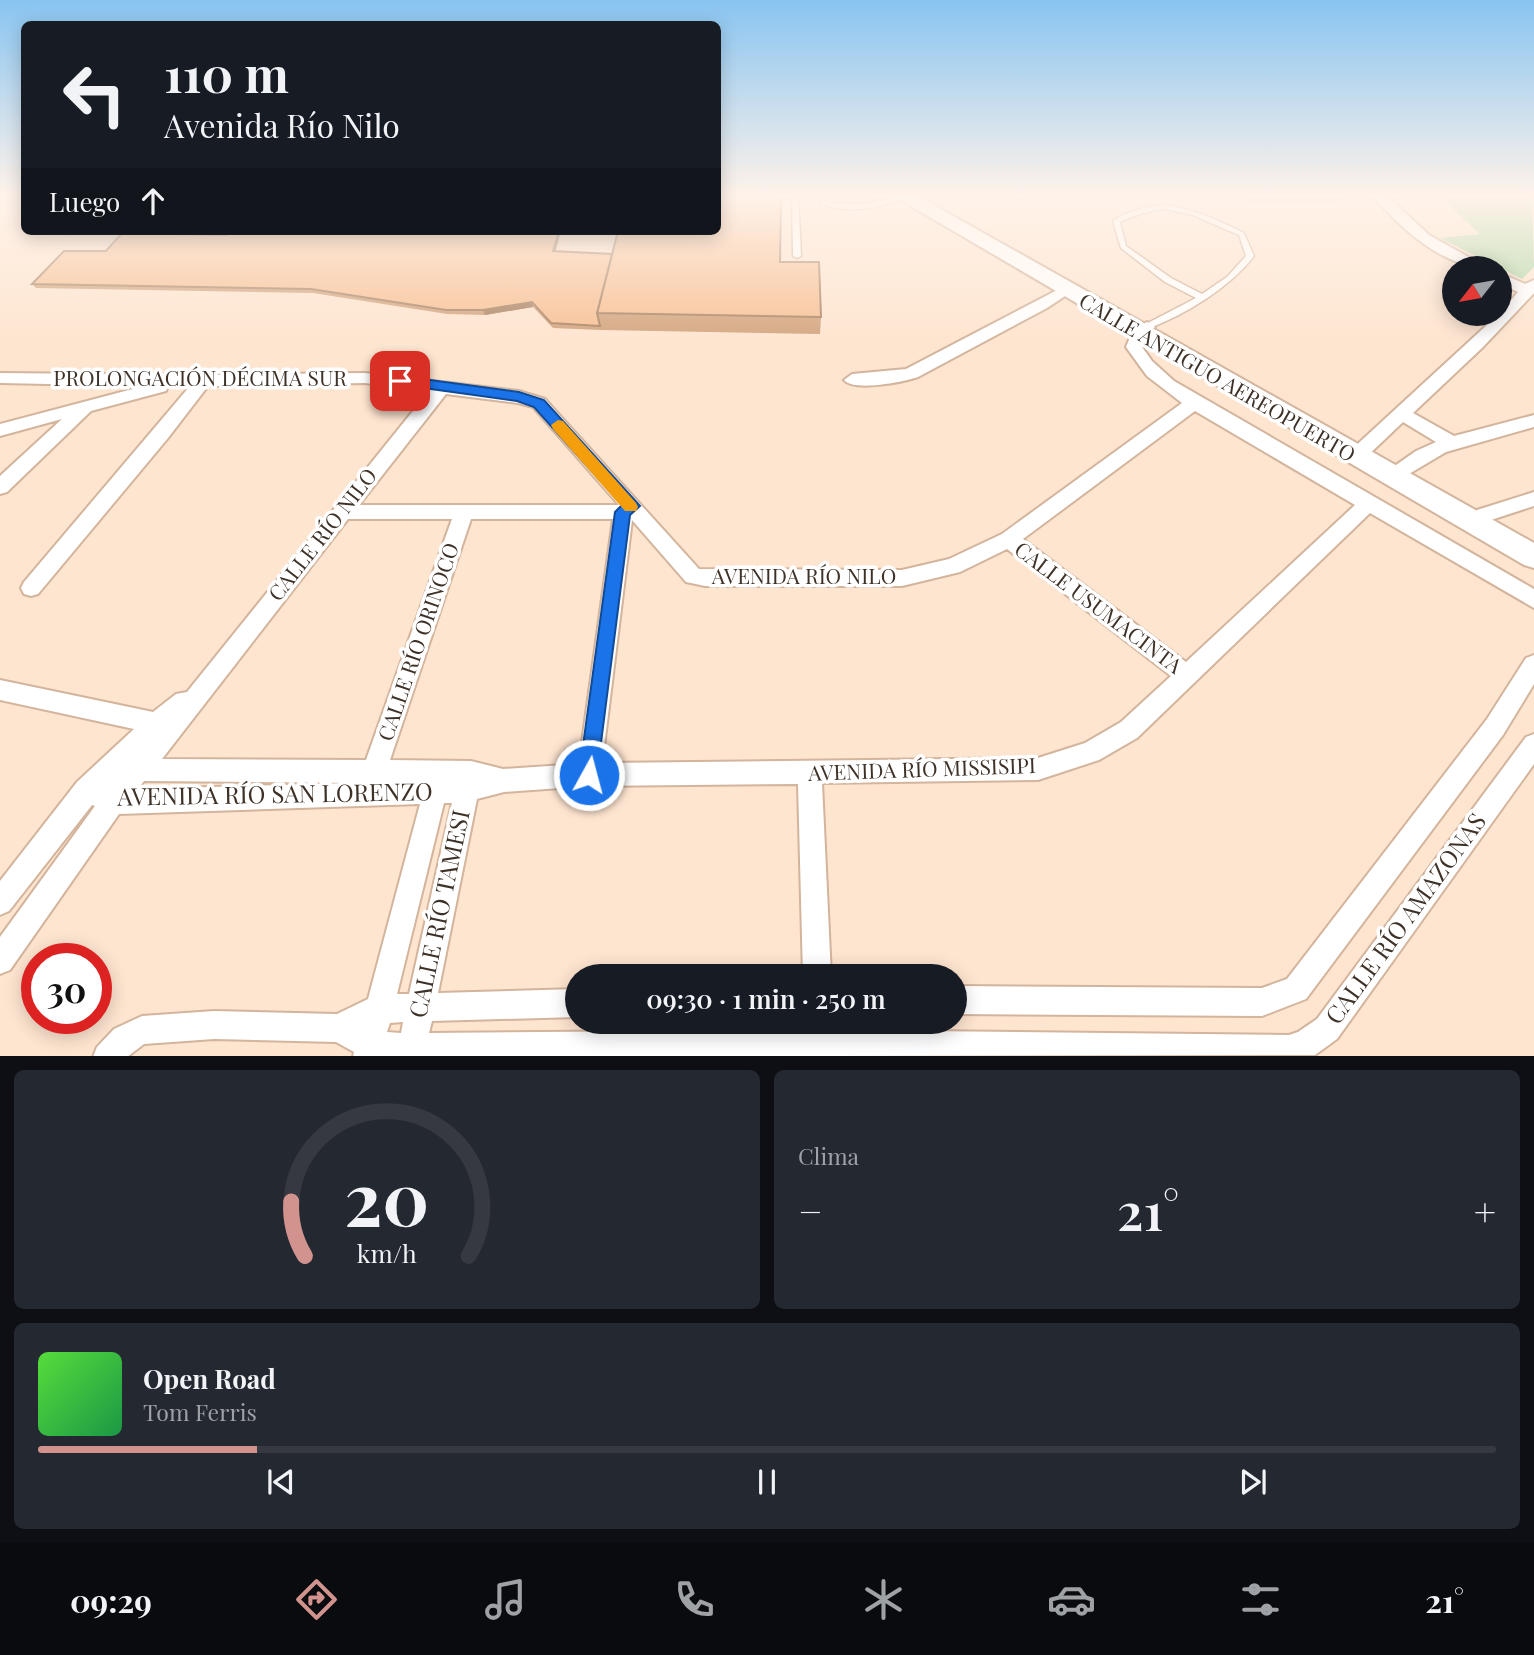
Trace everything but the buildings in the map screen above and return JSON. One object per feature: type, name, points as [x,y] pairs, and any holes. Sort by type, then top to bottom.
[{"type":"main road","name":"CALLE ANTIGUO AEREOPUERTO","points":[[986,244],[1063,291],[1143,330]]},
{"type":"main road","name":"CALLE ANTIGUO AEREOPUERTO","points":[[991,244],[1480,520],[1534,557]]},
{"type":"main road","name":"CALLE ANTIGUO AEREOPUERTO","points":[[1480,520],[1534,542]]},
{"type":"street","points":[[1436,244],[1458,256]]},
{"type":"street","points":[[1360,452],[1531,288],[1512,281]]},
{"type":"street","points":[[852,380],[900,377],[912,373],[1042,305],[1063,291]]},
{"type":"street","points":[[1143,330],[1135,347],[1144,366],[1194,403],[1534,599]]},
{"type":"street","name":"PROLONGACIÓN DÉCIMA SUR","points":[[0,378],[194,381],[365,378],[441,388]]},
{"type":"street","points":[[0,430],[194,381]]},
{"type":"street","points":[[31,588],[162,434],[194,381]]},
{"type":"street","name":"AVENIDA RÍO NILO","points":[[441,388],[519,397],[539,404],[627,509],[693,576],[705,578],[902,578],[953,566],[1009,539],[1194,403]]},
{"type":"street","name":"CALLE RÍO NILO","points":[[4,889],[108,767],[164,725],[207,684],[441,388]]},
{"type":"street","points":[[0,487],[87,407]]},
{"type":"street","points":[[1402,414],[1451,443]]},
{"type":"street","points":[[1397,473],[1451,443],[1534,421]]},
{"type":"street","points":[[1480,520],[1534,499]]},
{"type":"street","name":"AVENIDA RÍO MISSISIPI","points":[[468,782],[589,775],[1038,769],[1090,752],[1129,730],[1368,504]]},
{"type":"street","points":[[341,512],[627,509],[589,775]]},
{"type":"street","name":"CALLE RÍO ORINOCO","points":[[374,772],[464,511]]},
{"type":"street","name":"CALLE USUMACINTA","points":[[1009,539],[1188,676]]},
{"type":"street","name":"CALLE RÍO AMAZONAS","points":[[967,1000],[1262,1002],[1296,989],[1495,727],[1534,665]]},
{"type":"street","points":[[0,690],[164,725]]},
{"type":"street","name":"CALLE RÍO NILO","points":[[0,960],[138,770],[164,725]]},
{"type":"street","name":"CALLE RÍO AMAZONAS","points":[[368,1051],[819,1041],[1311,1051],[1534,745]]},
{"type":"street","name":"AVENIDA RÍO SAN LORENZO","points":[[108,767],[138,770],[374,772],[437,782]]},
{"type":"street","points":[[810,774],[817,964]]},
{"type":"street","name":"CALLE RÍO TAMESI","points":[[368,1051],[437,782]]},
{"type":"street","name":"AVENIDA RÍO SAN LORENZO","points":[[86,790],[113,802],[468,782]]},
{"type":"street","name":"CALLE RÍO TAMESI","points":[[411,1052],[468,782]]},
{"type":"street","points":[[107,1056],[124,1039],[142,1030],[214,1025],[338,1028],[377,1009],[565,1003]]},
{"type":"street","points":[[338,1028],[368,1051]]},
{"type":"lane","points":[[797,244],[797,256]]},
{"type":"lane","points":[[1122,244],[1168,280],[1201,297]]},
{"type":"lane","points":[[1143,330],[1240,271],[1250,256],[1246,244]]},
{"type":"green space","points":[[1453,244],[1533,244],[1534,267],[1522,279],[1512,274],[1512,256],[1476,256]]},
{"type":"slow traffic","points":[[558,425],[632,506],[630,507]]},
{"type":"route","points":[[400,381],[519,397],[539,404],[632,506],[623,512],[589,775]]}]
